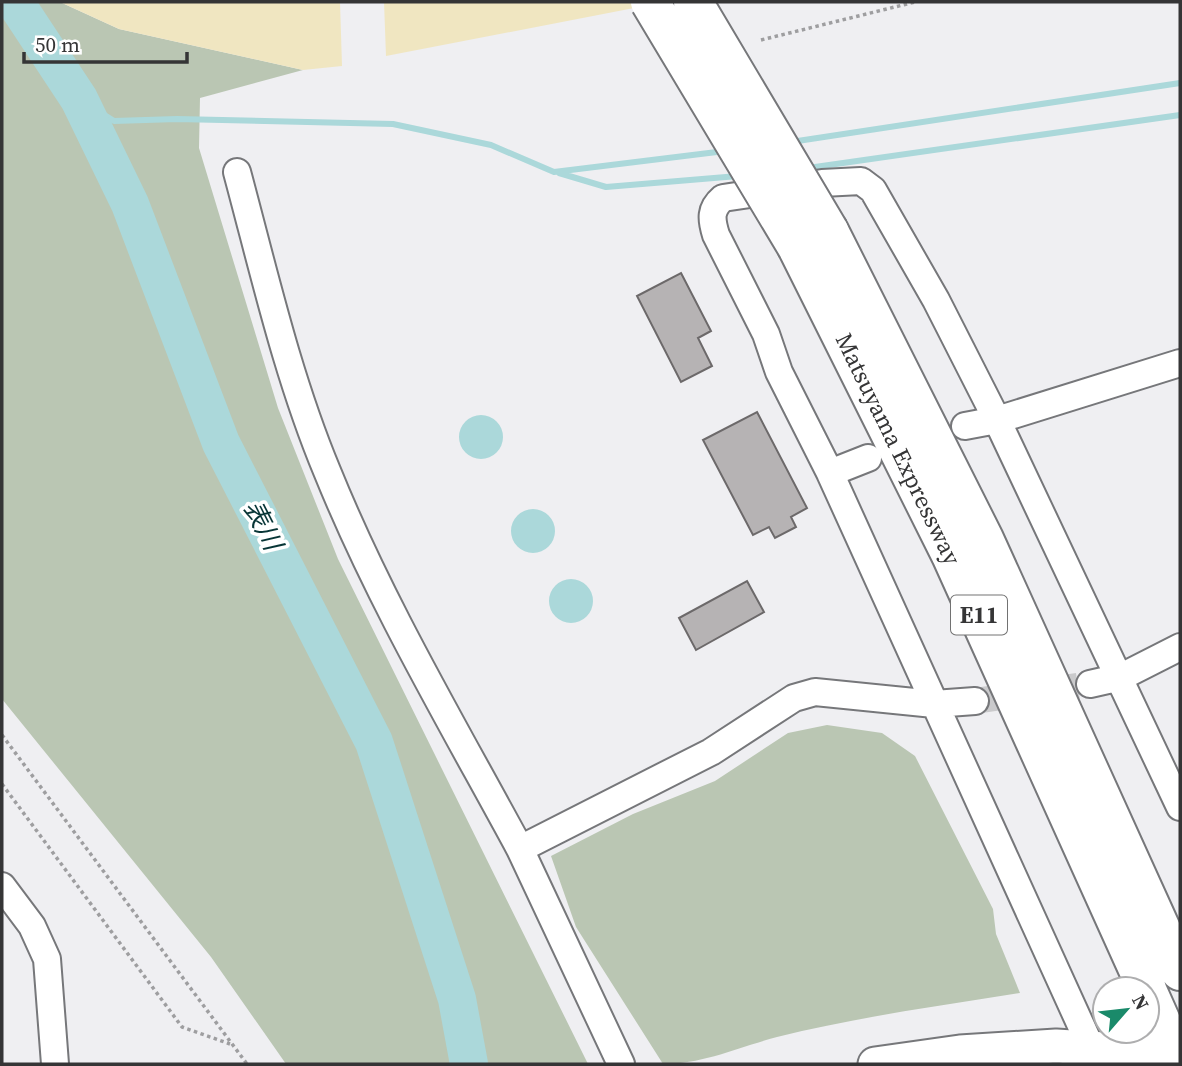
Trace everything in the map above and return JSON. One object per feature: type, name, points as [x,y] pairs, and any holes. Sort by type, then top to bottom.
[{"type":"highway","name":"Matsuyama Expressway","points":[[650,2],[813,239],[951,555],[1141,975]]},
{"type":"highway","name":"Matsuyama Expressway","points":[[693,2],[813,239],[984,539],[1180,971]]},
{"type":"highway","name":"Matsuyama Expressway","points":[[1161,1040],[1166,1058]]},
{"type":"main road","points":[[875,1064],[960,1052],[1056,1046],[1095,1056],[1166,1058]]},
{"type":"street","points":[[237,172],[280,334],[326,471],[384,595],[520,849],[621,1064]]},
{"type":"street","points":[[1095,1056],[830,473],[797,411],[765,334],[716,235],[711,220],[714,205],[723,198],[822,183],[861,181],[873,190],[936,300],[997,420],[1121,677],[1180,807]]},
{"type":"street","points":[[965,426],[997,420],[1180,363]]},
{"type":"street","points":[[830,473],[868,458]]},
{"type":"street","points":[[1090,684],[1121,677],[1180,647]]},
{"type":"street","points":[[520,849],[712,752],[794,698],[815,692],[934,704],[975,701]]},
{"type":"street","points":[[2,886],[32,926],[47,959],[55,1064]]},
{"type":"path","points":[[761,40],[915,2]]},
{"type":"path","points":[[2,736],[247,1064]]},
{"type":"path","points":[[2,784],[182,1027],[232,1045]]},
{"type":"green space","points":[[2,2],[60,2],[119,29],[303,70],[200,98],[199,148],[278,408],[338,559],[588,1064],[286,1064],[211,957],[2,699]]},
{"type":"green space","points":[[827,725],[882,733],[915,756],[993,909],[996,934],[1020,993],[837,1024],[777,1037],[707,1058],[663,1064],[576,927],[551,856],[633,814],[715,781],[788,733]]},
{"type":"sand","points":[[60,2],[340,2],[342,66],[303,70],[119,29]]},
{"type":"sand","points":[[384,2],[665,2],[386,56]]},
{"type":"water","points":[[481,415],[496,422],[503,437],[496,452],[481,459],[466,452],[459,437],[466,422]]},
{"type":"water","points":[[533,509],[549,515],[555,531],[549,547],[533,553],[517,547],[511,531],[517,515]]},
{"type":"water","points":[[571,579],[586,586],[593,601],[586,616],[571,623],[556,616],[549,601],[556,586]]},
{"type":"building","points":[[681,273],[711,331],[698,338],[712,366],[681,382],[637,296]]},
{"type":"building","points":[[757,412],[807,508],[791,517],[796,527],[775,538],[769,527],[753,535],[703,440]]},
{"type":"building","points":[[747,581],[764,612],[696,650],[679,618]]},
{"type":"waterway","name":"表川","points":[[15,2],[79,99],[130,204],[221,443],[374,742],[457,999],[469,1064]]},
{"type":"waterway","points":[[791,142],[1180,83]]},
{"type":"waterway","points":[[79,99],[114,121],[177,119],[393,124],[491,145],[554,172],[725,151]]},
{"type":"waterway","points":[[808,168],[1180,115]]},
{"type":"waterway","points":[[559,173],[606,187],[738,176]]},
{"type":"tunnel","points":[[975,701],[1090,684]]}]
